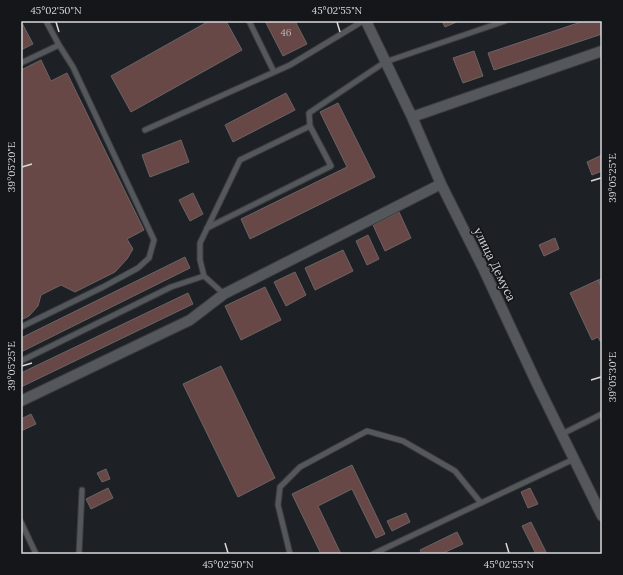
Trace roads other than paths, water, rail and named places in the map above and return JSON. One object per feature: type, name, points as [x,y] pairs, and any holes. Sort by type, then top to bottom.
[{"type":"street","name":"улица Демуса","points":[[365,21],[412,117],[441,184],[602,516]]},
{"type":"street","points":[[412,117],[602,51]]},
{"type":"street","points":[[21,401],[190,320],[224,294],[441,184]]},
{"type":"lane","points":[[21,327],[103,287],[138,268],[149,258],[154,240],[73,67],[46,21]]},
{"type":"lane","points":[[249,21],[274,72]]},
{"type":"lane","points":[[145,130],[290,65],[365,21]]},
{"type":"lane","points":[[207,228],[331,166],[310,126],[309,114],[385,62],[506,21]]},
{"type":"lane","points":[[21,63],[59,45]]},
{"type":"lane","points":[[224,294],[204,276],[200,260],[200,243],[240,160],[310,126]]},
{"type":"lane","points":[[21,362],[171,287],[204,276]]},
{"type":"lane","points":[[562,434],[602,414]]},
{"type":"lane","points":[[290,554],[288,551],[278,505],[280,487],[300,467],[367,431],[403,441],[455,471],[481,503]]},
{"type":"lane","points":[[373,554],[574,459]]},
{"type":"lane","points":[[79,554],[82,490]]},
{"type":"lane","points":[[21,522],[36,554]]}]
